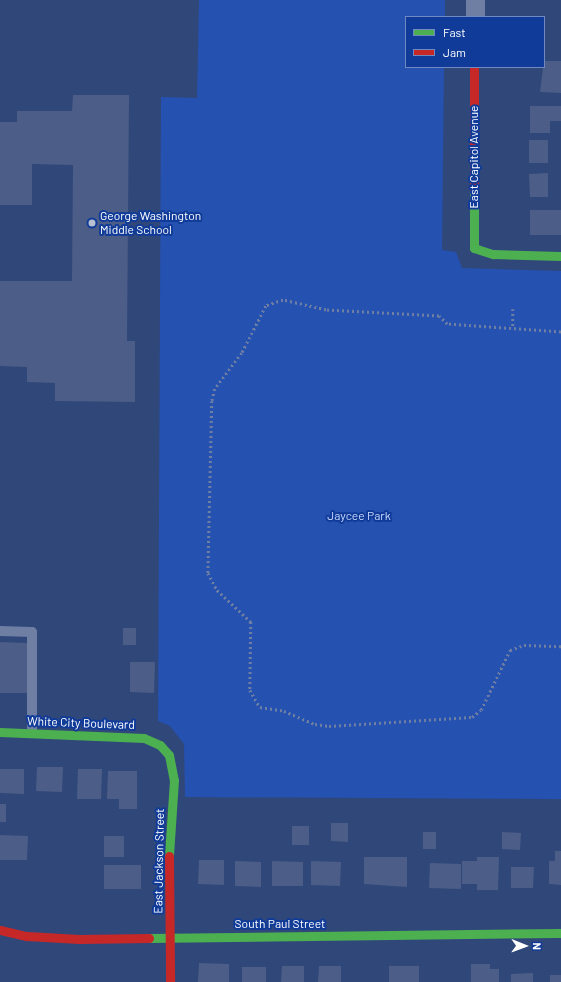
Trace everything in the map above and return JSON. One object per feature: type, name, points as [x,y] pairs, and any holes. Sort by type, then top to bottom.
[{"type":"street","points":[[475,0],[475,16]]},
{"type":"street","name":"East Capitol Avenue","points":[[474,68],[474,248],[493,254],[561,256]]},
{"type":"street","name":"White City Boulevard","points":[[0,732],[124,735],[144,738],[160,745]]},
{"type":"street","name":"East Jackson Street","points":[[160,745],[173,766],[170,982]]},
{"type":"street","name":"South Paul Street","points":[[0,930],[27,936],[79,939],[170,935],[561,933]]},
{"type":"lane","points":[[0,631],[32,632],[32,733]]},
{"type":"path","points":[[561,332],[447,324],[439,316],[326,310],[283,300],[266,306],[242,353],[215,388],[212,401],[208,573],[217,590],[251,622],[250,690],[260,707],[284,711],[314,724],[329,726],[472,717],[481,710],[510,650],[524,645],[561,646]]},
{"type":"path","points":[[513,310],[513,328]]},
{"type":"green space","name":"Jaycee Park","points":[[199,0],[445,0],[445,16],[405,16],[405,68],[444,68],[442,250],[456,252],[462,268],[561,271],[561,799],[185,797],[184,744],[170,726],[158,721],[161,97],[197,98]]},
{"type":"building","points":[[545,61],[561,61],[561,93],[540,92]]},
{"type":"building","points":[[73,95],[129,95],[127,341],[135,341],[135,402],[55,401],[55,383],[27,382],[27,367],[0,366],[0,281],[72,281],[73,165],[32,164],[32,205],[0,205],[0,122],[17,122],[17,111],[72,111]]},
{"type":"building","points":[[530,106],[561,106],[561,121],[550,121],[550,133],[530,133]]},
{"type":"building","points":[[529,140],[548,140],[548,163],[529,163]]},
{"type":"building","points":[[548,173],[548,197],[530,197],[529,174]]},
{"type":"building","points":[[530,210],[561,210],[561,235],[530,235]]},
{"type":"building","points":[[123,628],[136,628],[136,645],[123,645]]},
{"type":"building","points":[[0,642],[28,643],[27,693],[0,693]]},
{"type":"building","points":[[130,662],[155,662],[154,693],[130,692]]},
{"type":"building","points":[[37,767],[63,767],[62,792],[36,791]]},
{"type":"building","points":[[0,769],[24,769],[24,794],[0,793]]},
{"type":"building","points":[[78,769],[102,769],[101,799],[77,799]]},
{"type":"building","points":[[108,771],[137,771],[137,809],[119,809],[119,799],[107,799]]},
{"type":"building","points":[[0,804],[6,804],[6,822],[0,822]]},
{"type":"building","points":[[331,823],[348,823],[348,842],[331,841]]},
{"type":"building","points":[[292,826],[309,826],[309,845],[292,845]]},
{"type":"building","points":[[423,832],[436,832],[436,849],[423,849]]},
{"type":"building","points":[[502,832],[521,833],[520,850],[502,849]]},
{"type":"building","points":[[0,835],[28,836],[27,860],[0,860]]},
{"type":"building","points":[[104,836],[124,836],[124,857],[104,857]]},
{"type":"building","points":[[555,851],[561,851],[561,885],[549,884],[549,861],[555,861]]},
{"type":"building","points":[[364,857],[407,857],[407,887],[364,884]]},
{"type":"building","points":[[477,857],[499,857],[498,890],[477,890],[477,884],[462,884],[462,861],[477,861]]},
{"type":"building","points":[[199,860],[224,860],[224,885],[198,884]]},
{"type":"building","points":[[235,861],[261,862],[261,887],[235,886]]},
{"type":"building","points":[[272,861],[303,862],[303,886],[272,886]]},
{"type":"building","points":[[311,861],[341,862],[340,886],[311,885]]},
{"type":"building","points":[[430,863],[461,864],[461,889],[429,888]]},
{"type":"building","points":[[104,865],[141,865],[141,889],[104,889]]},
{"type":"building","points":[[511,867],[534,867],[533,888],[511,888]]},
{"type":"building","points":[[199,963],[229,964],[229,982],[198,982]]},
{"type":"building","points":[[471,964],[490,964],[490,969],[499,969],[499,982],[471,982]]},
{"type":"building","points":[[282,966],[304,966],[304,982],[281,982]]},
{"type":"building","points":[[319,966],[341,966],[341,982],[318,982]]},
{"type":"building","points":[[389,966],[419,966],[419,982],[389,982]]},
{"type":"building","points":[[242,967],[266,967],[266,982],[242,982]]},
{"type":"building","points":[[533,973],[533,982],[511,982],[511,974]]},
{"type":"building","points":[[550,975],[561,975],[561,982],[550,982]]},
{"type":"traffic: fast","points":[[474,189],[474,248],[493,254],[561,256]]},
{"type":"traffic: fast","points":[[0,732],[144,738],[160,745],[169,755],[174,780],[169,856]]},
{"type":"traffic: fast","points":[[149,938],[561,933]]},
{"type":"traffic: jam","points":[[474,68],[474,189]]},
{"type":"traffic: jam","points":[[169,856],[170,982]]},
{"type":"traffic: jam","points":[[0,930],[27,936],[79,939],[149,938]]},
{"type":"place","name":"George Washington Middle School","points":[[92,223]]}]
